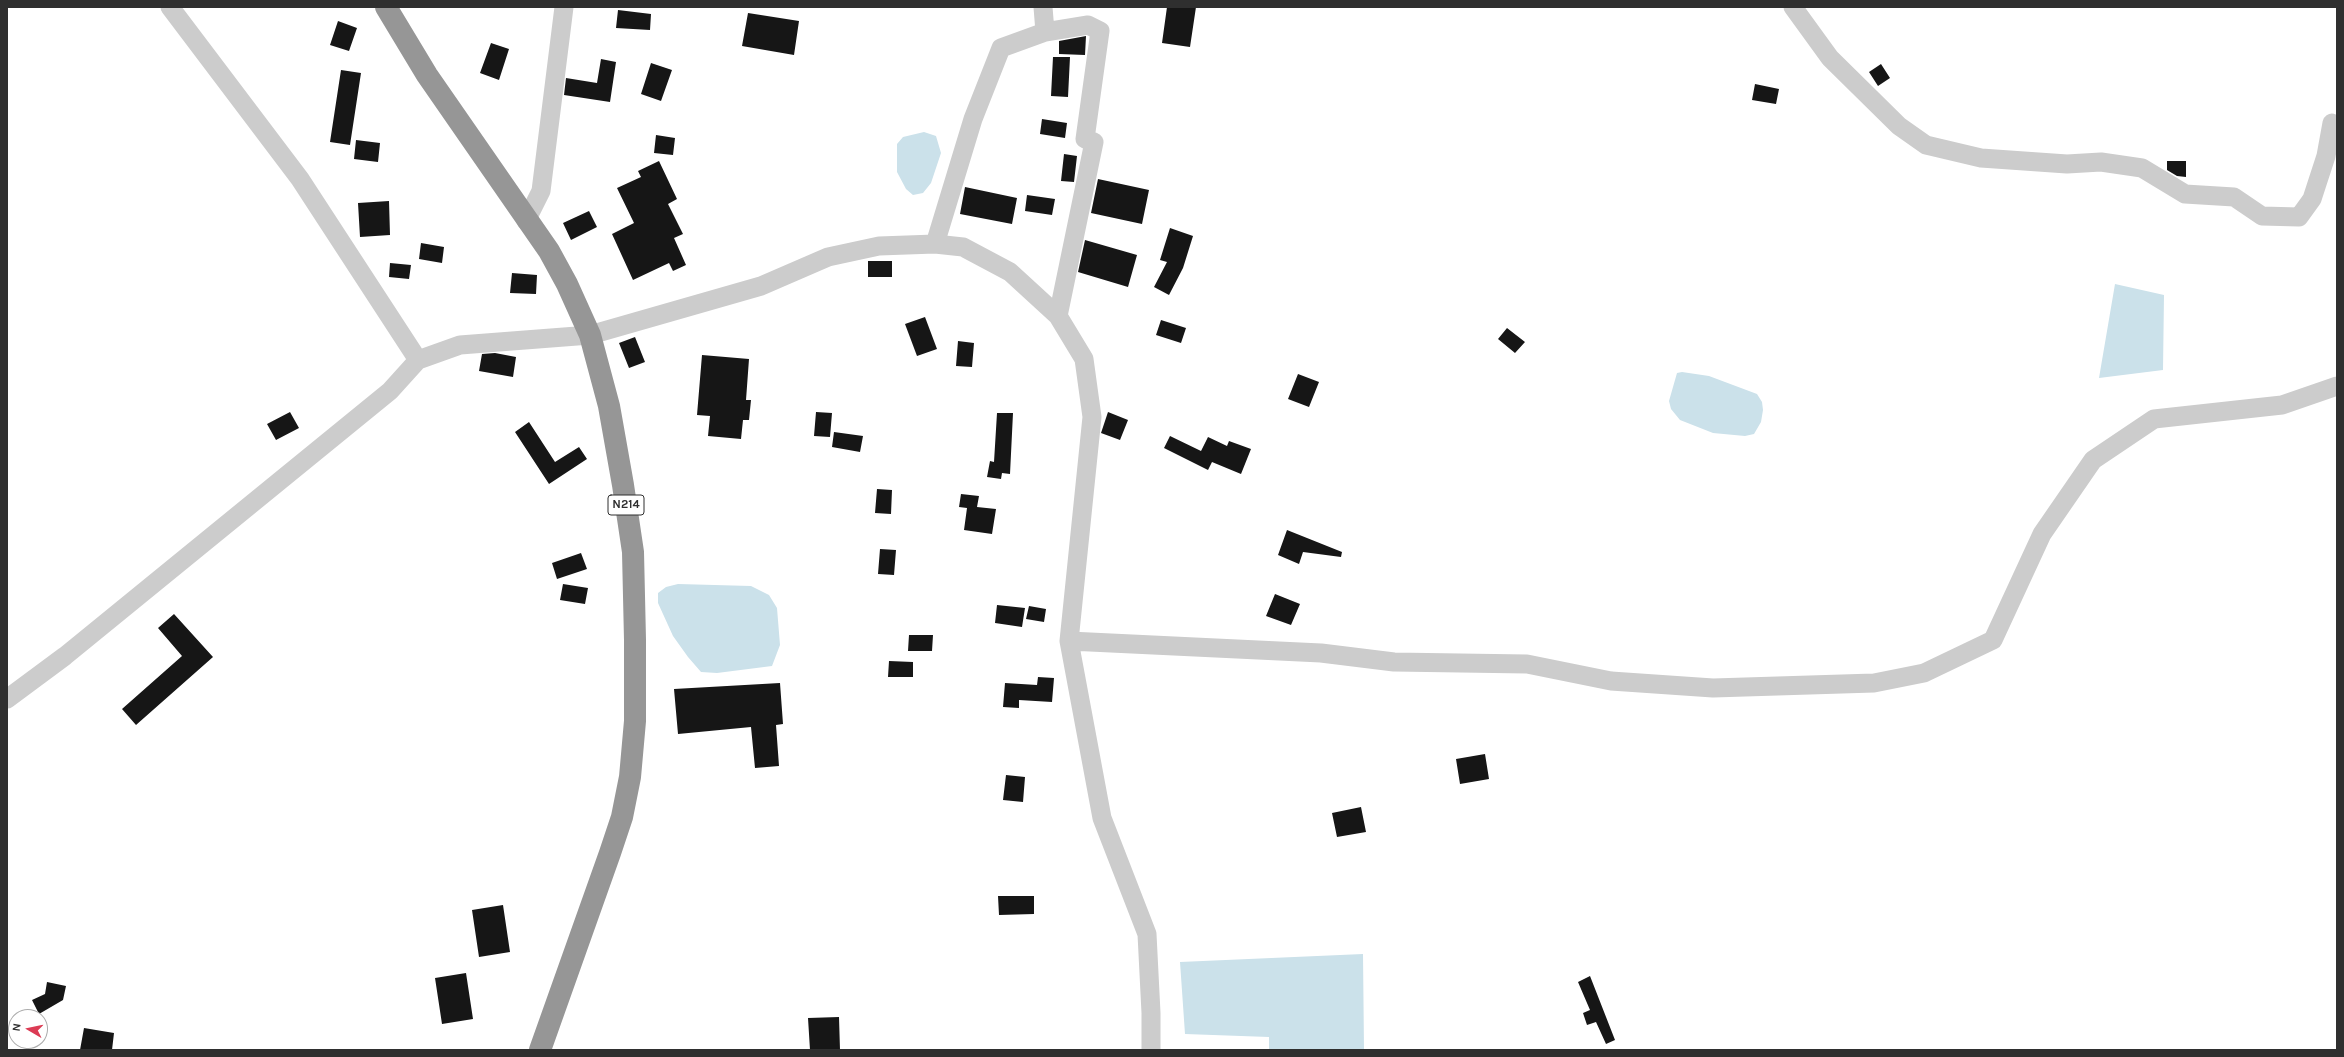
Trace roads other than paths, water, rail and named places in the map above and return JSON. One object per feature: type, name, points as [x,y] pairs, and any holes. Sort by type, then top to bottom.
[{"type":"highway","name":"N214","points":[[386,7],[427,75],[526,221],[549,251],[567,284],[590,335],[609,406],[633,552],[635,721],[630,777],[622,817],[540,1050]]},
{"type":"street","points":[[170,7],[300,179],[418,360]]},
{"type":"street","points":[[526,221],[541,191],[564,7]]},
{"type":"street","points":[[1043,7],[1045,32]]},
{"type":"street","points":[[1793,7],[1830,58],[1899,126],[1926,145],[1981,158],[2067,164],[2101,162],[2142,168],[2162,178],[2185,194],[2234,197],[2262,216],[2299,217],[2312,199],[2326,156],[2332,123]]},
{"type":"street","points":[[935,244],[973,119],[1001,48],[1045,32],[1088,25],[1100,31],[1085,139],[1094,142],[1058,316]]},
{"type":"street","points":[[7,699],[65,656],[390,391],[418,360],[460,345],[590,335],[761,286],[828,257],[879,246],[935,244],[963,247],[1010,272],[1058,316],[1084,359],[1092,417],[1069,642],[1102,818],[1147,934],[1151,1013],[1150,1050]]},
{"type":"street","points":[[1069,642],[1321,653],[1394,662],[1527,664],[1611,681],[1713,688],[1874,683],[1910,676],[1924,673],[1993,640],[2042,534],[2093,460],[2154,419],[2282,405],[2337,386]]},
{"type":"water","points":[[924,132],[936,136],[941,153],[931,183],[923,193],[913,195],[906,189],[897,172],[897,144],[903,137]]},
{"type":"water","points":[[2115,284],[2164,295],[2163,370],[2099,378]]},
{"type":"water","points":[[1682,372],[1709,376],[1757,394],[1762,402],[1763,410],[1761,422],[1754,434],[1745,436],[1713,433],[1680,420],[1671,409],[1669,401],[1677,373]]},
{"type":"water","points":[[678,584],[751,586],[769,595],[777,608],[780,645],[772,666],[717,673],[701,672],[673,636],[658,603],[658,593],[666,587]]},
{"type":"water","points":[[1363,954],[1364,1050],[1269,1050],[1269,1037],[1185,1034],[1180,962]]}]
